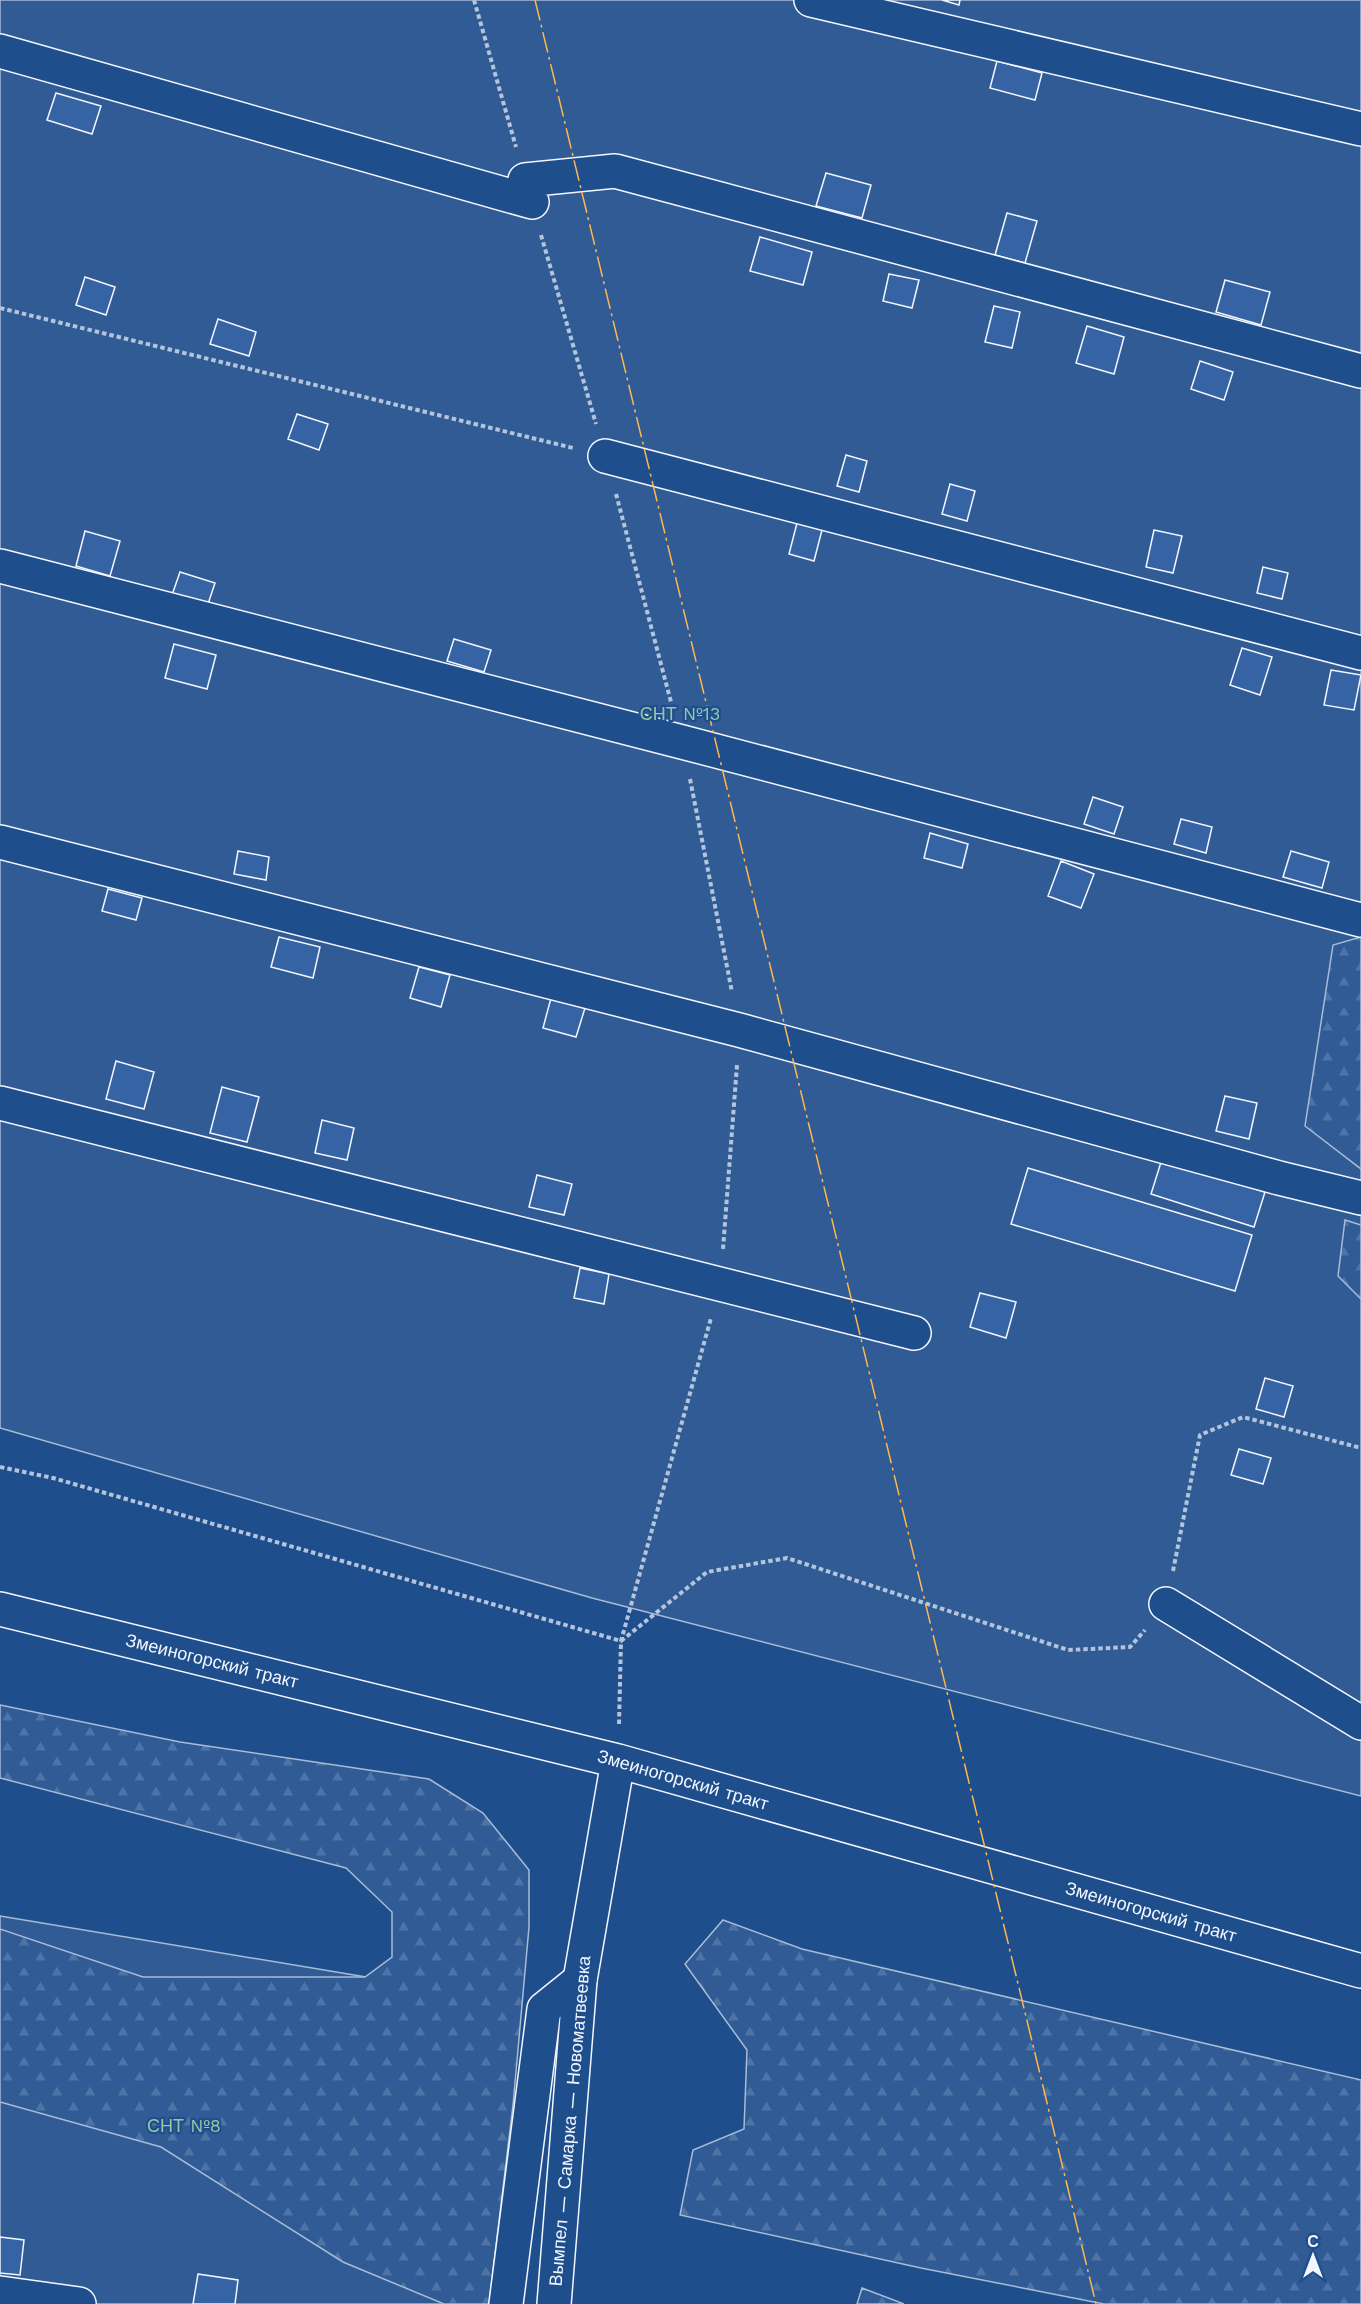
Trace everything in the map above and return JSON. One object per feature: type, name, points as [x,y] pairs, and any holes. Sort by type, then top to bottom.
[{"type":"main road","points":[[811,0],[1361,129]]},
{"type":"main road","points":[[0,51],[528,191],[615,171],[1361,371]]},
{"type":"main road","points":[[605,456],[1361,653]]},
{"type":"main road","points":[[0,566],[682,742],[1361,921]]},
{"type":"main road","points":[[0,842],[739,1030],[1279,1178],[1361,1198]]},
{"type":"main road","points":[[0,1103],[914,1334]]},
{"type":"main road","points":[[1166,1604],[1361,1723]]},
{"type":"main road","name":"Змеиногорский тракт","points":[[0,1609],[618,1761],[1361,1971]]},
{"type":"main road","name":"Вымпел — Самарка — Новоматвеевка","points":[[554,2304],[580,1980],[618,1761]]},
{"type":"main road","points":[[506,2304],[544,2010],[580,1980]]},
{"type":"main road","points":[[0,2293],[79,2304]]},
{"type":"path","points":[[474,0],[605,456],[682,742],[739,1030],[721,1284],[621,1641],[618,1761]]},
{"type":"path","points":[[0,308],[605,456]]},
{"type":"path","points":[[621,1641],[706,1572],[787,1558],[1068,1650],[1130,1647],[1166,1604],[1200,1435],[1243,1418],[1361,1448]]},
{"type":"path","points":[[0,1467],[53,1478],[621,1641]]},
{"type":"shaded area","name":"СНТ №13","points":[[0,0],[1361,0],[1361,1796],[592,1598],[0,1428]]},
{"type":"shaded area","name":"СНТ №8","points":[[0,1916],[366,1977],[495,2006],[498,2304],[0,2304]]},
{"type":"green space","points":[[1361,937],[1361,1169],[1305,1126],[1333,945]]},
{"type":"green space","points":[[1345,1220],[1361,1225],[1361,1299],[1338,1276]]},
{"type":"green space","name":"СНТ №8","points":[[0,1705],[180,1742],[429,1779],[483,1813],[529,1870],[529,1927],[513,2105],[489,2304],[444,2304],[343,2262],[161,2147],[0,2102],[0,1929],[143,1977],[365,1977],[392,1957],[392,1912],[346,1868],[0,1778]]},
{"type":"green space","points":[[723,1920],[802,1949],[1361,2080],[1361,2304],[1104,2304],[921,2268],[680,2215],[693,2150],[744,2129],[747,2050],[685,1964]]},
{"type":"green space","points":[[862,2288],[904,2304],[857,2304]]},
{"type":"building","points":[[942,0],[960,0],[959,5]]},
{"type":"building","points":[[997,61],[1042,73],[1035,100],[990,88]]},
{"type":"building","points":[[56,93],[101,106],[92,134],[47,120]]},
{"type":"building","points":[[826,173],[871,185],[862,218],[816,206]]},
{"type":"building","points":[[1007,213],[1037,221],[1025,263],[995,255]]},
{"type":"building","points":[[760,237],[812,252],[803,285],[750,271]]},
{"type":"building","points":[[889,274],[919,280],[912,308],[883,301]]},
{"type":"building","points":[[85,277],[115,287],[106,315],[76,305]]},
{"type":"building","points":[[1225,280],[1270,292],[1261,325],[1216,312]]},
{"type":"building","points":[[994,306],[1020,312],[1012,348],[985,342]]},
{"type":"building","points":[[218,319],[256,332],[249,356],[210,344]]},
{"type":"building","points":[[1087,326],[1124,337],[1114,374],[1076,363]]},
{"type":"building","points":[[1200,361],[1233,372],[1224,400],[1191,389]]},
{"type":"building","points":[[297,414],[328,424],[319,450],[288,439]]},
{"type":"building","points":[[846,455],[867,461],[859,492],[837,486]]},
{"type":"building","points":[[950,484],[975,491],[967,521],[942,514]]},
{"type":"building","points":[[797,523],[822,530],[814,561],[789,554]]},
{"type":"building","points":[[1154,530],[1182,536],[1173,573],[1146,567]]},
{"type":"building","points":[[85,531],[120,541],[110,576],[76,566]]},
{"type":"building","points":[[1263,567],[1288,573],[1282,599],[1257,593]]},
{"type":"building","points":[[180,572],[215,583],[207,607],[172,595]]},
{"type":"building","points":[[454,639],[491,650],[484,672],[447,661]]},
{"type":"building","points":[[174,644],[216,655],[207,689],[165,678]]},
{"type":"building","points":[[1242,648],[1272,657],[1260,695],[1230,685]]},
{"type":"building","points":[[1331,670],[1361,675],[1354,710],[1324,705]]},
{"type":"building","points":[[1093,797],[1123,807],[1114,834],[1084,824]]},
{"type":"building","points":[[1181,819],[1212,827],[1206,853],[1174,844]]},
{"type":"building","points":[[930,833],[968,844],[962,868],[924,858]]},
{"type":"building","points":[[238,851],[269,857],[266,880],[234,874]]},
{"type":"building","points":[[1291,851],[1329,862],[1322,888],[1283,877]]},
{"type":"building","points":[[1061,861],[1094,874],[1081,908],[1048,896]]},
{"type":"building","points":[[108,889],[142,898],[136,920],[102,911]]},
{"type":"building","points":[[279,937],[320,947],[313,978],[271,967]]},
{"type":"building","points":[[419,967],[450,975],[441,1007],[410,998]]},
{"type":"building","points":[[551,998],[585,1008],[576,1037],[543,1028]]},
{"type":"building","points":[[116,1061],[154,1072],[144,1109],[106,1099]]},
{"type":"building","points":[[222,1087],[259,1097],[247,1142],[210,1133]]},
{"type":"building","points":[[1225,1096],[1257,1103],[1249,1139],[1216,1131]]},
{"type":"building","points":[[322,1120],[354,1128],[347,1160],[315,1153]]},
{"type":"building","points":[[1162,1159],[1265,1192],[1254,1227],[1151,1194]]},
{"type":"building","points":[[1028,1168],[1252,1235],[1235,1291],[1011,1224]]},
{"type":"building","points":[[537,1175],[572,1184],[564,1215],[529,1207]]},
{"type":"building","points":[[580,1268],[609,1274],[604,1304],[574,1298]]},
{"type":"building","points":[[980,1293],[1016,1302],[1006,1338],[970,1327]]},
{"type":"building","points":[[1265,1378],[1293,1386],[1284,1417],[1256,1409]]},
{"type":"building","points":[[1239,1449],[1271,1458],[1263,1484],[1231,1475]]},
{"type":"building","points":[[0,2237],[24,2240],[20,2275],[0,2273]]},
{"type":"building","points":[[198,2274],[238,2280],[235,2304],[193,2304]]},
{"type":"power","points":[[535,0],[1096,2304]]}]
